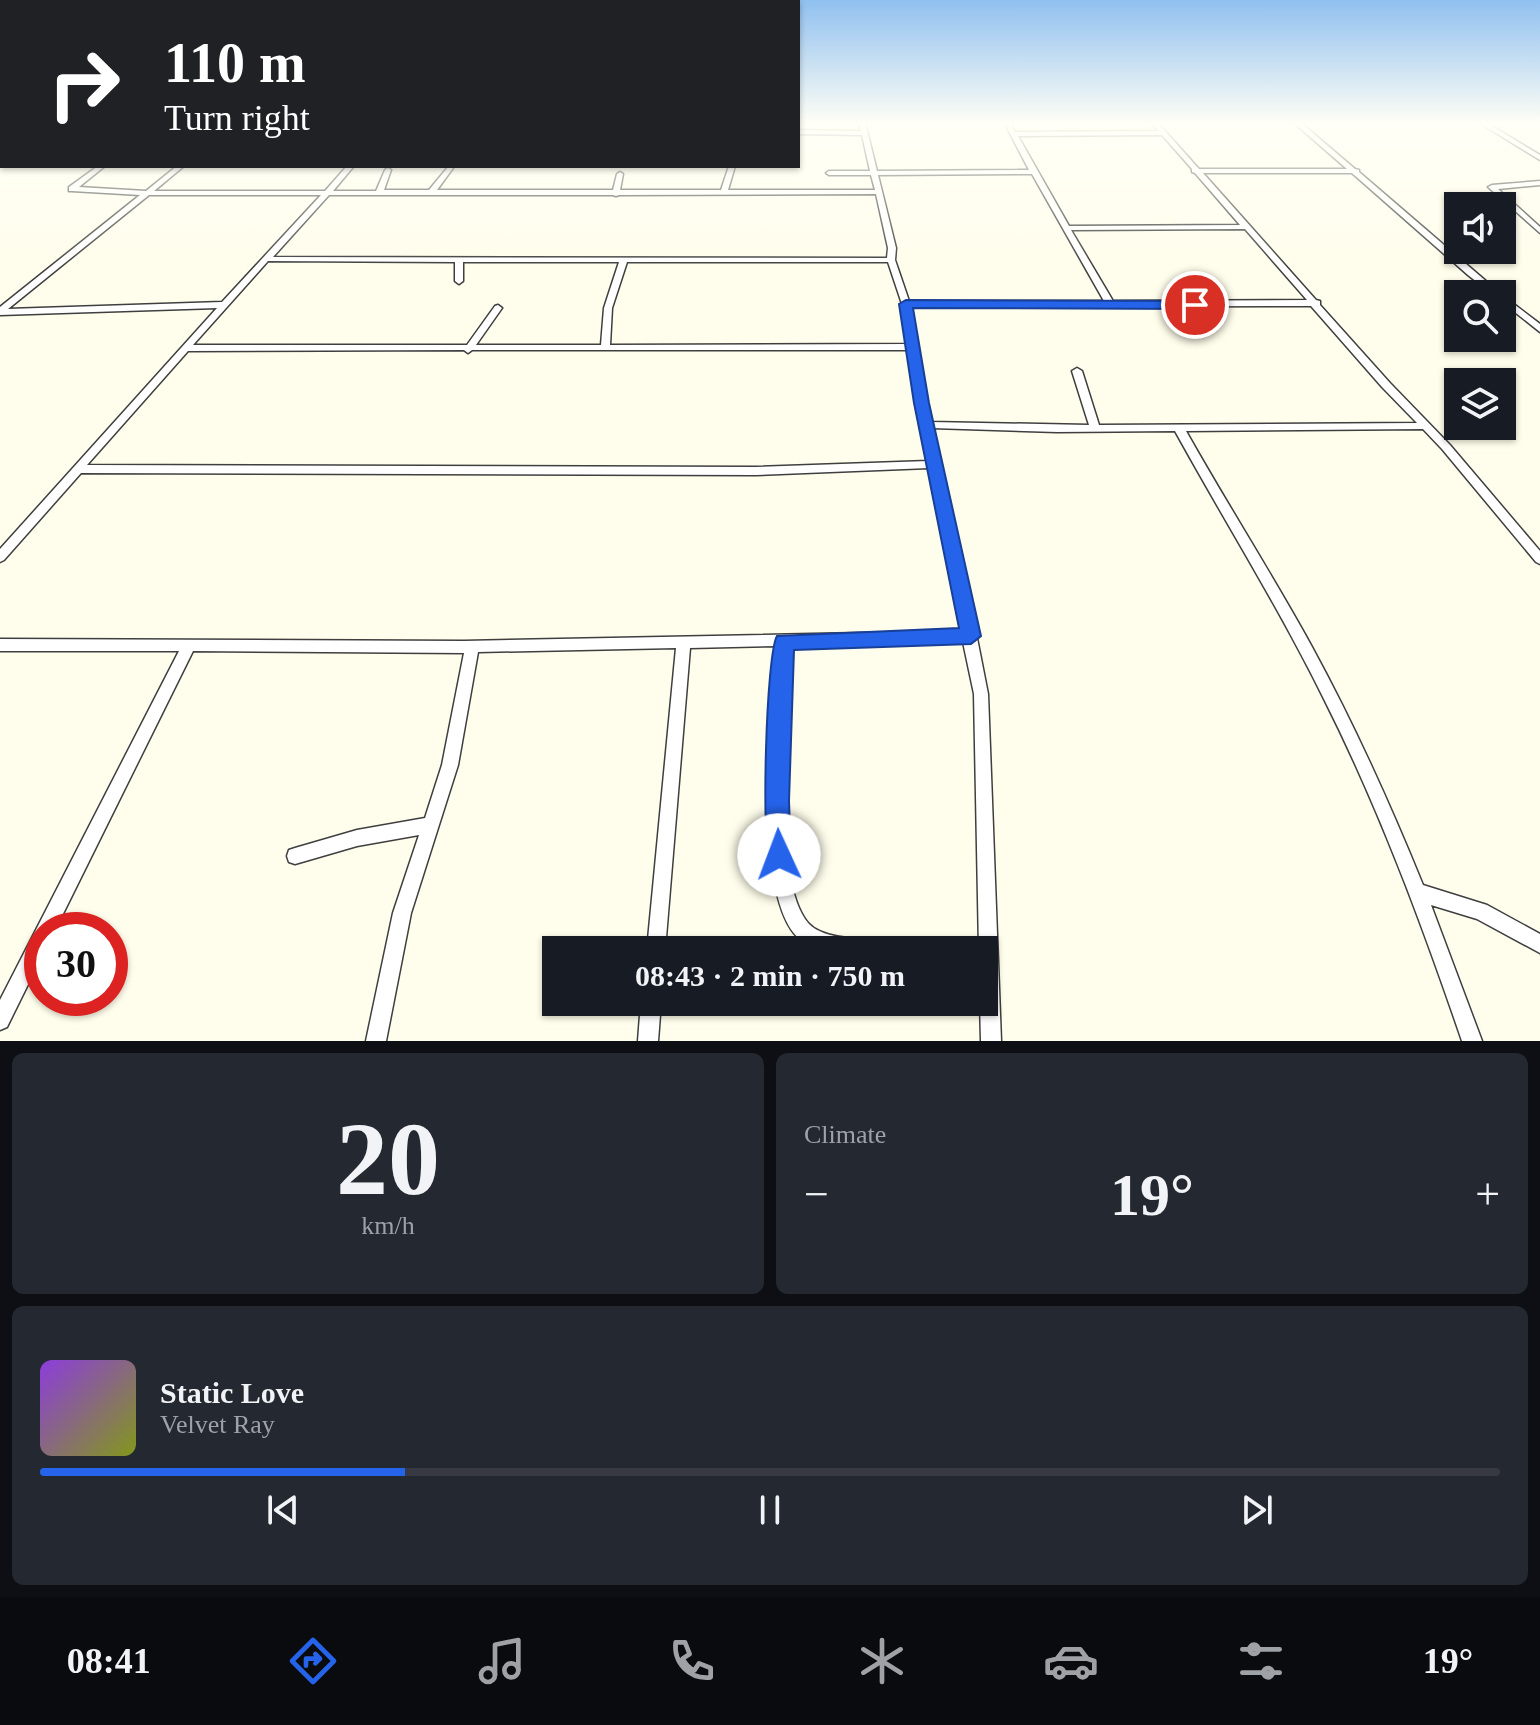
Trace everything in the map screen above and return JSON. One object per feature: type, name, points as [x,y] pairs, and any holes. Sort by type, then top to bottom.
[{"type":"street","points":[[96,171],[71,188],[149,192],[878,192]]},
{"type":"street","points":[[0,312],[175,171]]},
{"type":"street","points":[[0,557],[184,348],[347,171]]},
{"type":"street","points":[[379,193],[388,171]]},
{"type":"street","points":[[432,192],[448,171]]},
{"type":"street","points":[[724,192],[731,171]]},
{"type":"street","points":[[875,171],[892,248],[891,260],[906,304],[911,347],[981,694],[986,760],[986,936]]},
{"type":"street","points":[[1194,171],[1357,171],[1438,247],[1479,280]]},
{"type":"street","points":[[1194,171],[1317,303],[1386,385],[1427,426],[1540,559]]},
{"type":"street","points":[[829,173],[1031,172],[1068,228],[1110,304]]},
{"type":"street","points":[[616,194],[620,174]]},
{"type":"street","points":[[1540,183],[1492,187],[1540,231]]},
{"type":"street","points":[[1068,228],[1248,227]]},
{"type":"street","points":[[266,259],[891,260]]},
{"type":"street","points":[[459,261],[459,281]]},
{"type":"street","points":[[605,348],[608,308],[623,261]]},
{"type":"street","points":[[906,304],[1317,303]]},
{"type":"street","points":[[0,312],[223,305]]},
{"type":"street","points":[[468,350],[498,308]]},
{"type":"street","points":[[1516,309],[1540,329]]},
{"type":"street","points":[[184,348],[911,347]]},
{"type":"street","points":[[1077,371],[1095,429]]},
{"type":"street","points":[[926,425],[1095,429],[1427,426]]},
{"type":"street","points":[[1178,427],[1307,651],[1380,802],[1418,892],[1472,1041]]},
{"type":"street","points":[[77,469],[782,471],[935,464]]},
{"type":"street","points":[[0,645],[187,649],[472,647],[971,636]]},
{"type":"street","points":[[784,642],[777,801],[779,855],[785,899],[803,931],[815,936]]},
{"type":"street","points":[[657,936],[683,643]]},
{"type":"street","points":[[376,1041],[402,913],[461,718],[472,647]]},
{"type":"street","points":[[55,912],[187,649]]},
{"type":"street","points":[[295,856],[357,838],[431,825]]},
{"type":"street","points":[[1418,892],[1481,911],[1540,944]]},
{"type":"street","points":[[0,1020],[24,973]]},
{"type":"street","points":[[648,1041],[650,1016]]},
{"type":"street","points":[[989,1016],[991,1041]]},
{"type":"route","points":[[779,855],[777,801],[784,642],[971,636],[921,403],[906,304],[1195,305]]}]
